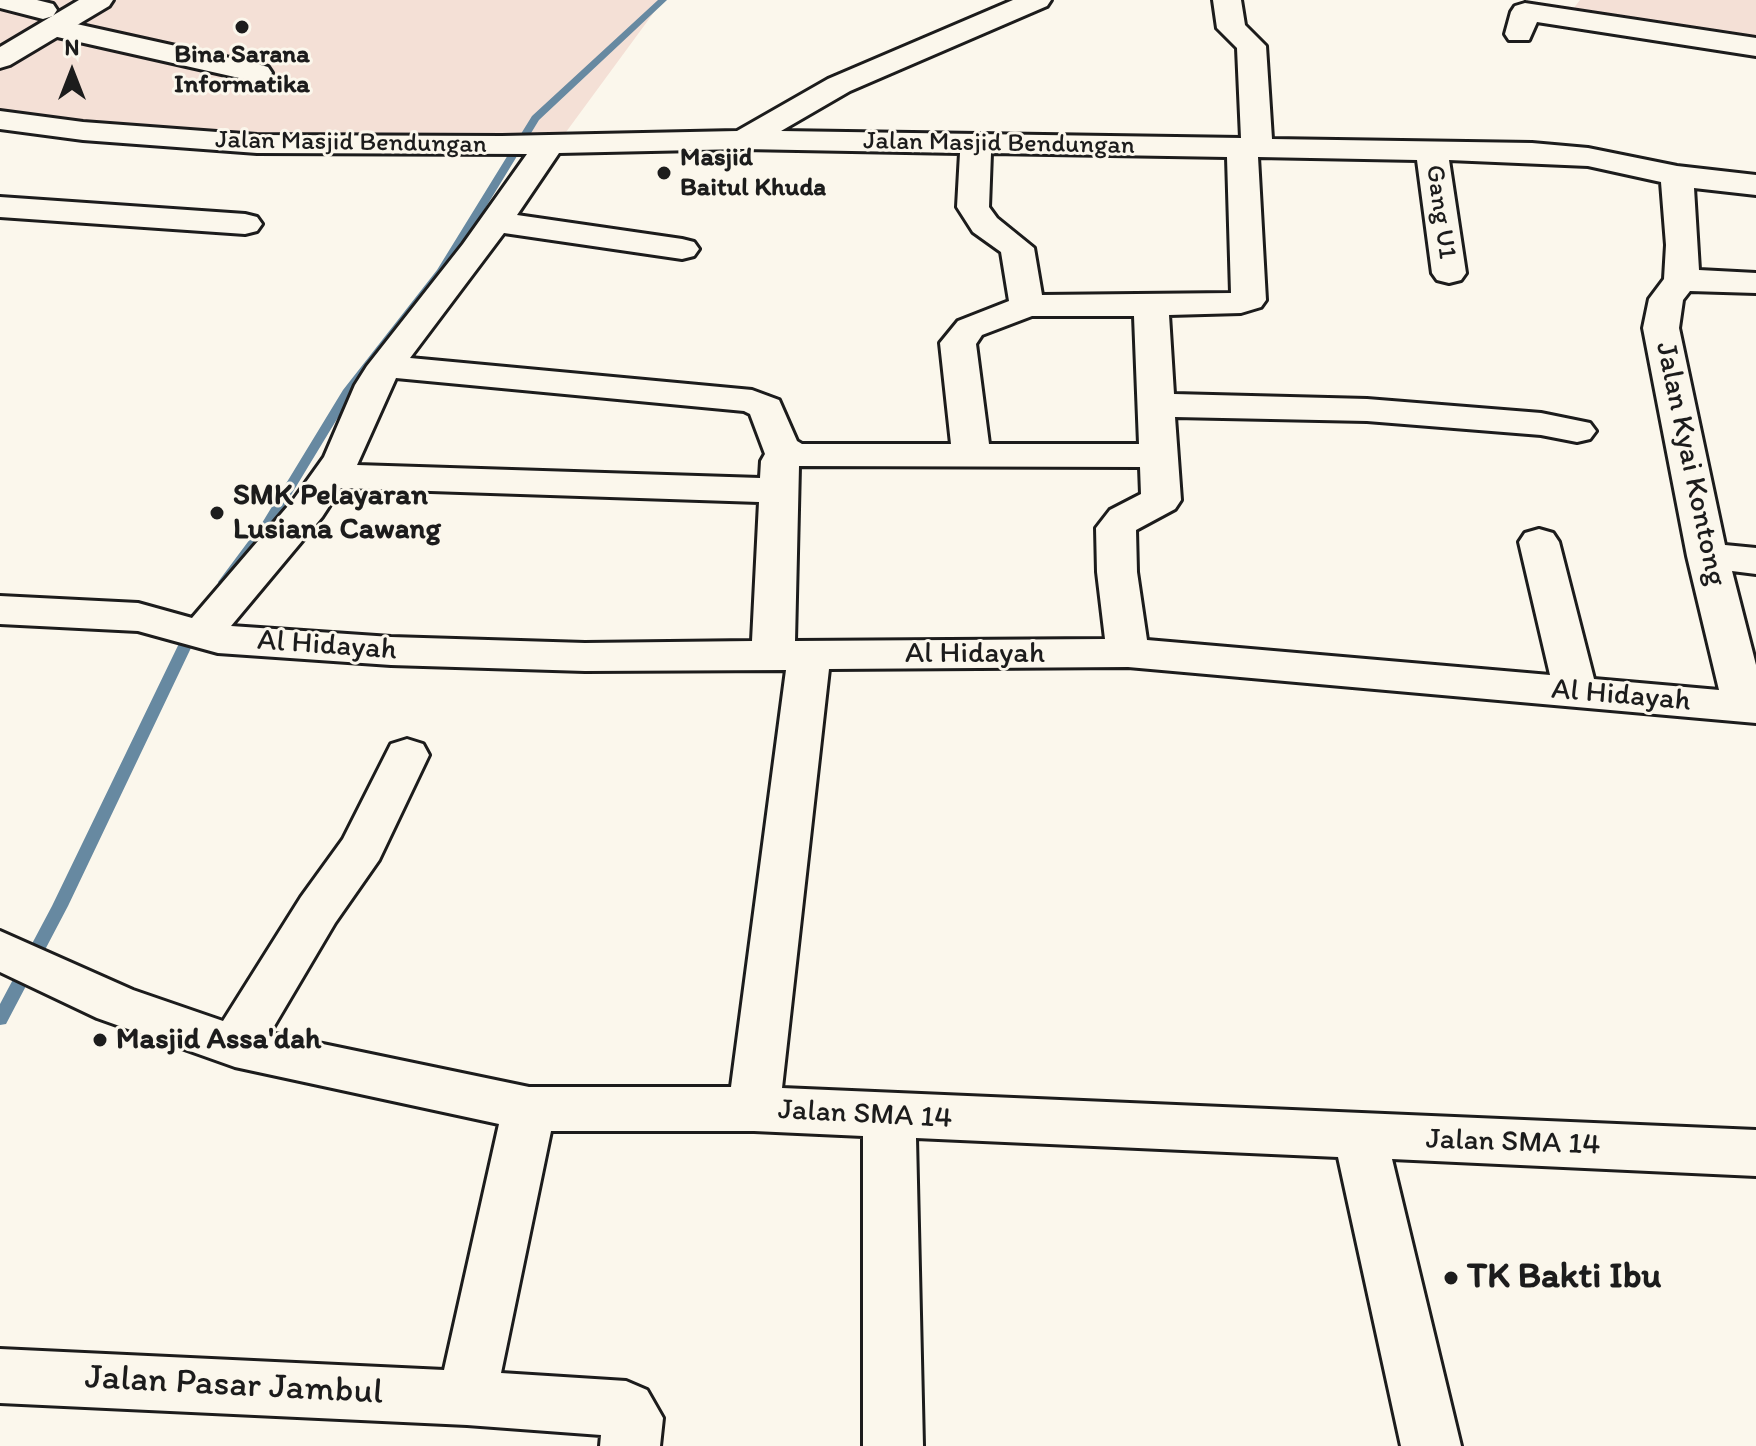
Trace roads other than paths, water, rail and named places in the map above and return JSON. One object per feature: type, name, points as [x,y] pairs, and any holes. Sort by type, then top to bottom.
[{"type":"street","points":[[0,59],[22,17],[99,0]]},
{"type":"street","points":[[743,140],[839,85],[1037,0]]},
{"type":"street","points":[[972,457],[958,343],[970,328],[1027,306],[1249,300],[1251,46],[1231,28],[1227,0]]},
{"type":"street","points":[[1519,34],[1525,12],[1578,6],[1756,47]]},
{"type":"street","points":[[22,17],[87,52]]},
{"type":"street","points":[[22,17],[257,73]]},
{"type":"street","name":"Jalan Masjid Bendungan","points":[[0,120],[83,131],[257,144],[743,140],[1532,152],[1588,157],[1677,176],[1756,185]]},
{"type":"street","points":[[976,143],[973,207],[985,225],[1017,248],[1027,306]]},
{"type":"street","points":[[183,629],[308,508],[343,457],[385,366],[497,222],[527,144]]},
{"type":"street","name":"Gang U1","points":[[1432,152],[1449,273]]},
{"type":"street","name":"Jalan Kyai Kontong","points":[[1677,176],[1683,245],[1681,280],[1666,299],[1661,328],[1707,556],[1751,707]]},
{"type":"street","points":[[0,207],[245,224]]},
{"type":"street","points":[[497,222],[682,249]]},
{"type":"street","points":[[1681,280],[1756,283]]},
{"type":"street","points":[[1128,653],[1117,572],[1116,528],[1124,519],[1159,503],[1151,305]]},
{"type":"street","points":[[385,366],[752,401],[766,408],[780,448],[791,655],[754,1109]]},
{"type":"street","points":[[1154,405],[1367,410],[1541,424],[1577,431]]},
{"type":"street","points":[[780,448],[797,455],[1159,456]]},
{"type":"street","points":[[329,476],[781,491]]},
{"type":"street","points":[[1539,542],[1576,692]]},
{"type":"street","points":[[1707,556],[1756,561]]},
{"type":"street","name":"Al Hidayah","points":[[0,610],[183,629],[218,639],[391,651],[585,657],[1128,653],[1751,707]]},
{"type":"street","points":[[235,1046],[318,910],[362,848],[407,755]]},
{"type":"street","name":"Jalan SMA 14","points":[[22,960],[115,1004],[235,1046],[529,1109],[754,1109],[1756,1153]]},
{"type":"street","points":[[467,1398],[529,1109]]},
{"type":"street","points":[[889,1117],[893,1446]]},
{"type":"street","points":[[1360,1138],[1431,1446]]},
{"type":"street","name":"Jalan Pasar Jambul","points":[[0,1376],[467,1398],[626,1409],[633,1418],[630,1446]]},
{"type":"waterway","points":[[225,582],[267,525],[349,390],[442,271],[535,118],[663,0]]},
{"type":"waterway","points":[[0,1019],[60,906],[193,629]]},
{"type":"place","name":"Bina Sarana Informatika","points":[[242,27]]},
{"type":"place","name":"Masjid Baitul Khuda","points":[[664,173]]},
{"type":"place","name":"SMK Pelayaran Lusiana Cawang","points":[[217,513]]},
{"type":"place","name":"Masjid Assa'dah","points":[[100,1040]]},
{"type":"place","name":"TK Bakti Ibu","points":[[1451,1278]]}]
